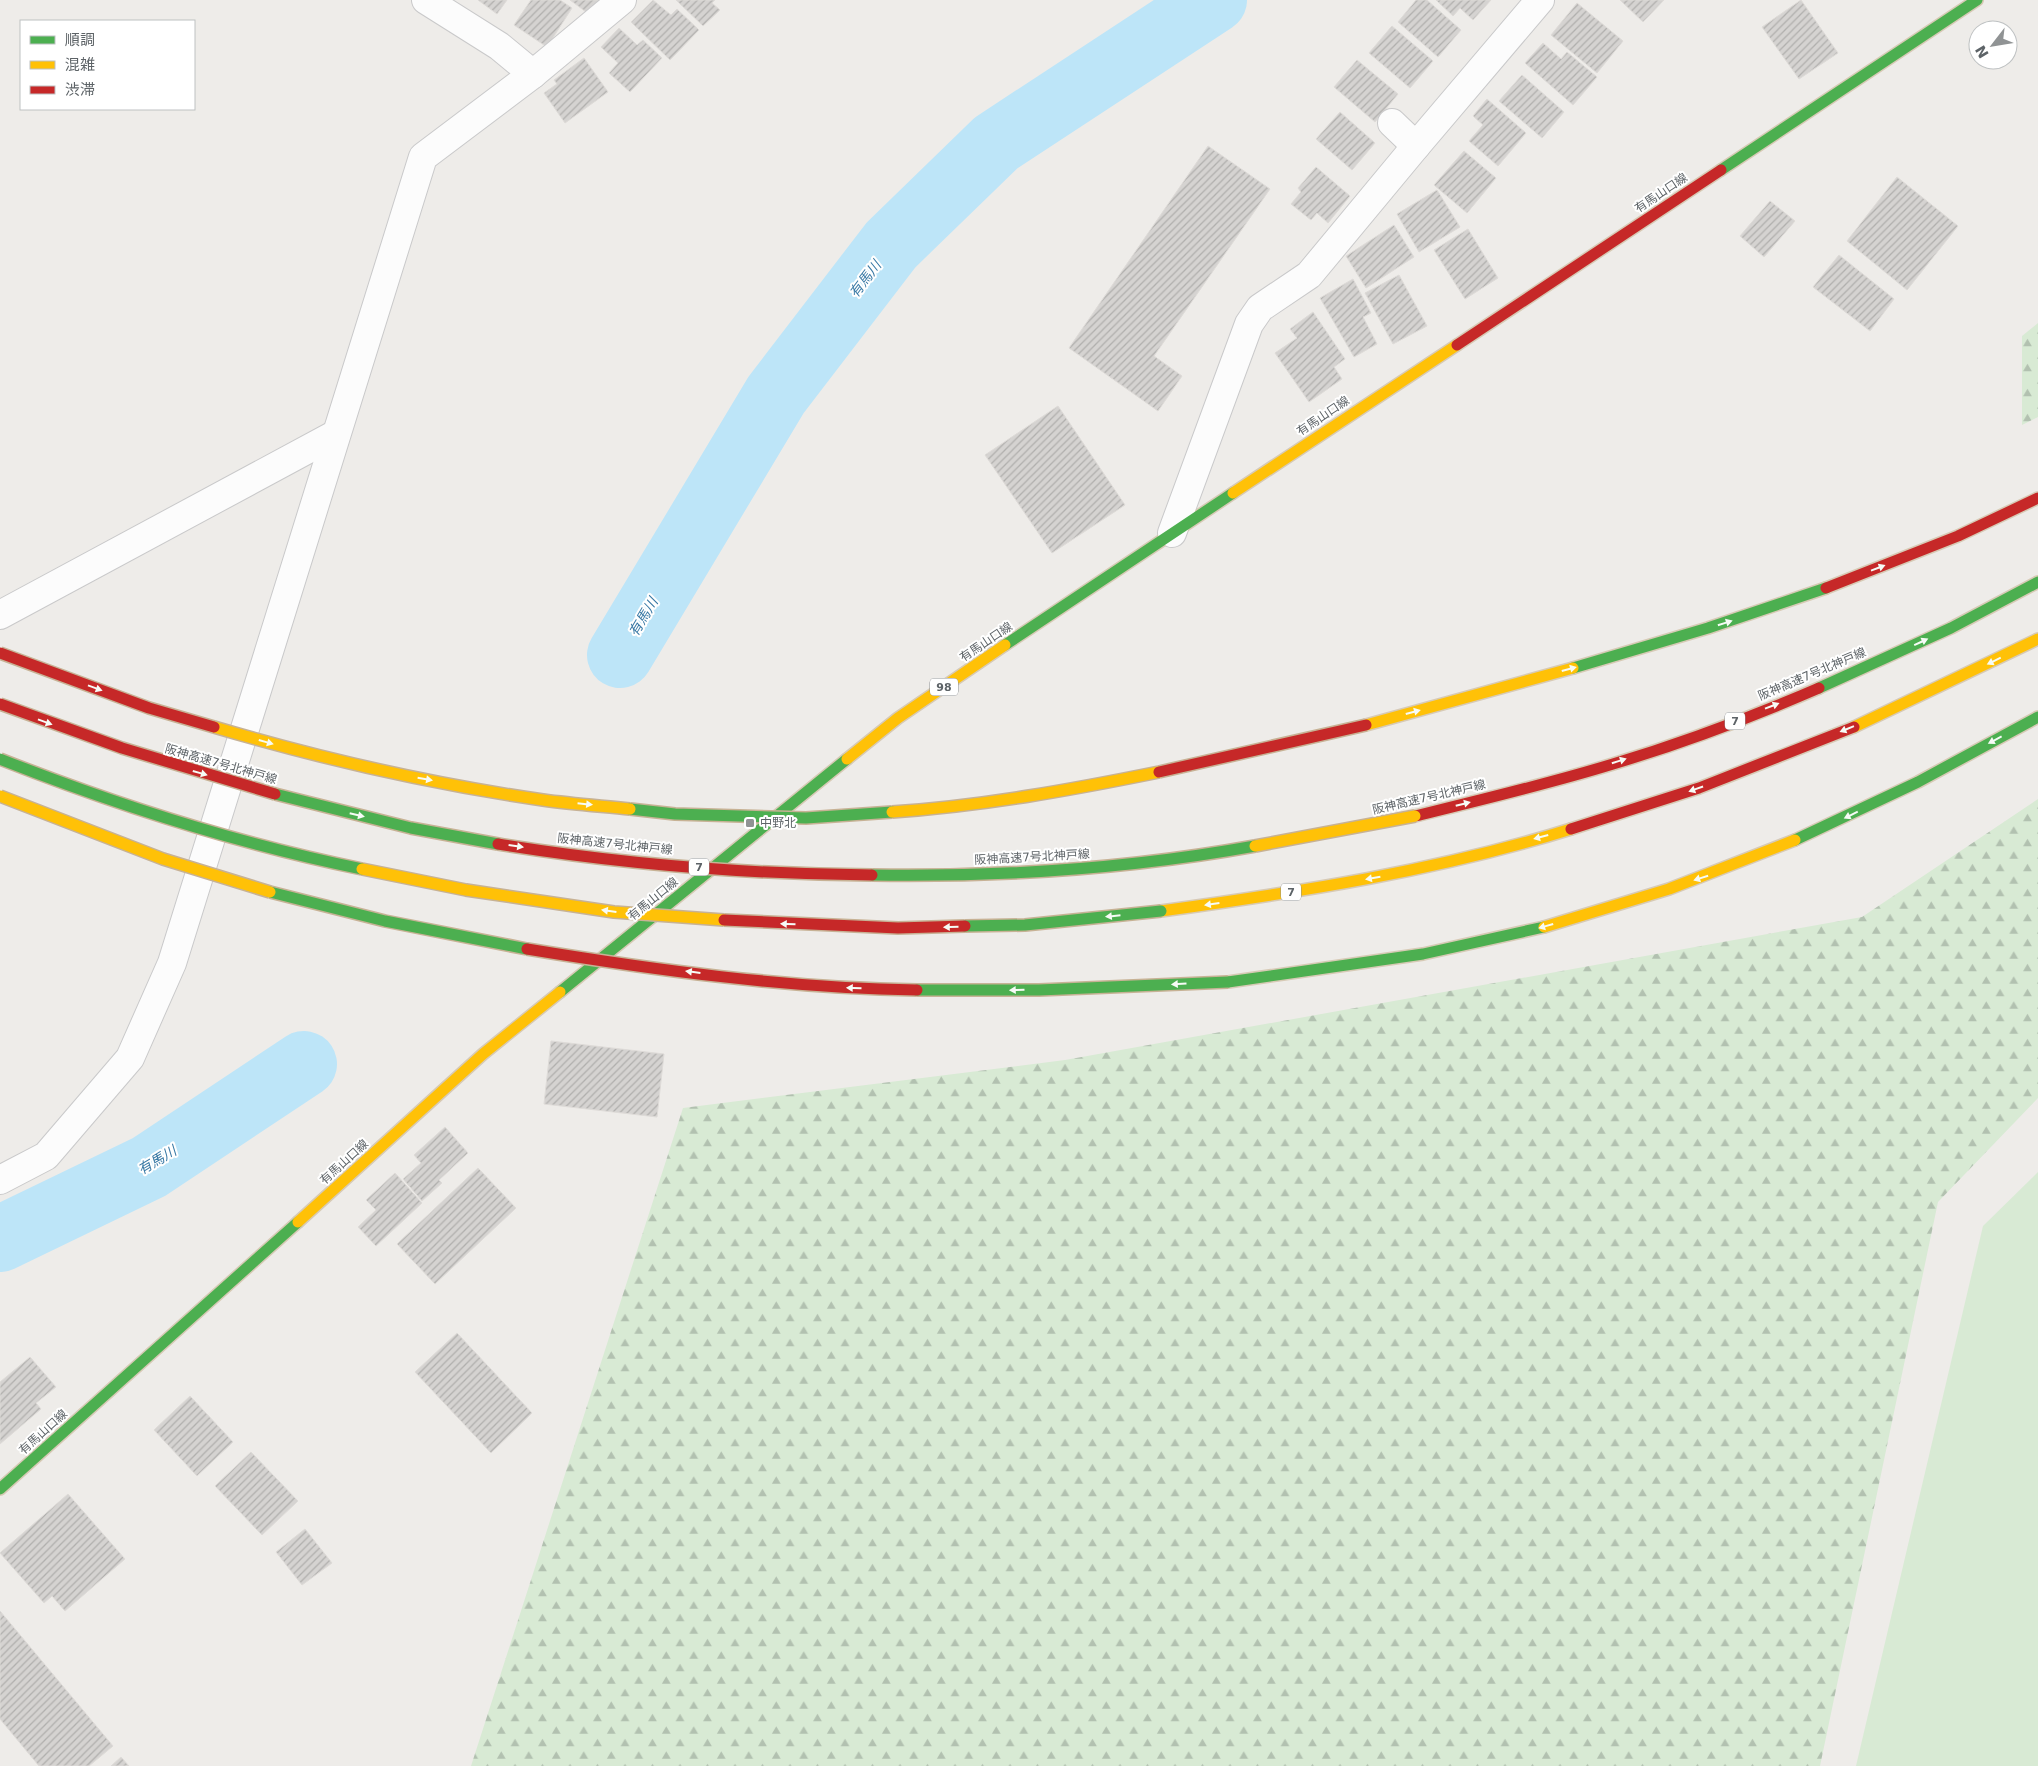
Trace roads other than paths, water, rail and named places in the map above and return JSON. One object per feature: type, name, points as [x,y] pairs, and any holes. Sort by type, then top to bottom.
[{"type":"main road","name":"有馬山口線","points":[[0,1489],[188,1323],[483,1054],[898,718],[1172,533],[1977,0]]},
{"type":"main road","points":[[0,653],[149,708],[285,748],[409,776],[543,800],[675,814],[806,818],[928,810],[1065,791],[1196,764],[1366,725],[1592,663],[1695,633],[1798,599],[1919,552],[2038,498]]},
{"type":"main road","name":"阪神高速7号北神戸線","points":[[0,704],[44,722],[176,766],[323,808],[464,839],[615,859],[753,871],[907,876],[1012,873],[1142,863],[1271,844],[1415,816],[1544,783],[1678,743],[1826,685],[1969,619],[2038,582]]},
{"type":"main road","name":"7","points":[[0,760],[167,818],[319,860],[466,890],[614,912],[758,923],[898,928],[1025,925],[1161,911],[1290,893],[1421,869],[1560,832],[1699,788],[1852,728],[2038,639]]},
{"type":"main road","points":[[0,796],[102,837],[219,877],[334,909],[453,937],[580,958],[714,975],[848,988],[974,991],[1228,982],[1345,968],[1448,950],[1539,928],[1630,901],[1717,872],[1804,837],[1902,790],[2038,717]]},
{"type":"street","points":[[426,0],[499,46],[533,74]]},
{"type":"street","points":[[0,1180],[46,1156],[130,1058],[172,963],[423,156],[533,74],[622,0]]},
{"type":"street","points":[[1172,533],[1249,324],[1260,308],[1309,275],[1540,0]]},
{"type":"street","points":[[1392,123],[1416,146]]},
{"type":"street","points":[[0,615],[336,434]]},
{"type":"waterway","name":"有馬川","points":[[620,655],[776,395],[891,245],[996,143],[1214,0]]},
{"type":"waterway","name":"有馬川","points":[[0,1239],[149,1167],[304,1064]]},
{"type":"place","name":"中野北","points":[[750,823]]}]
